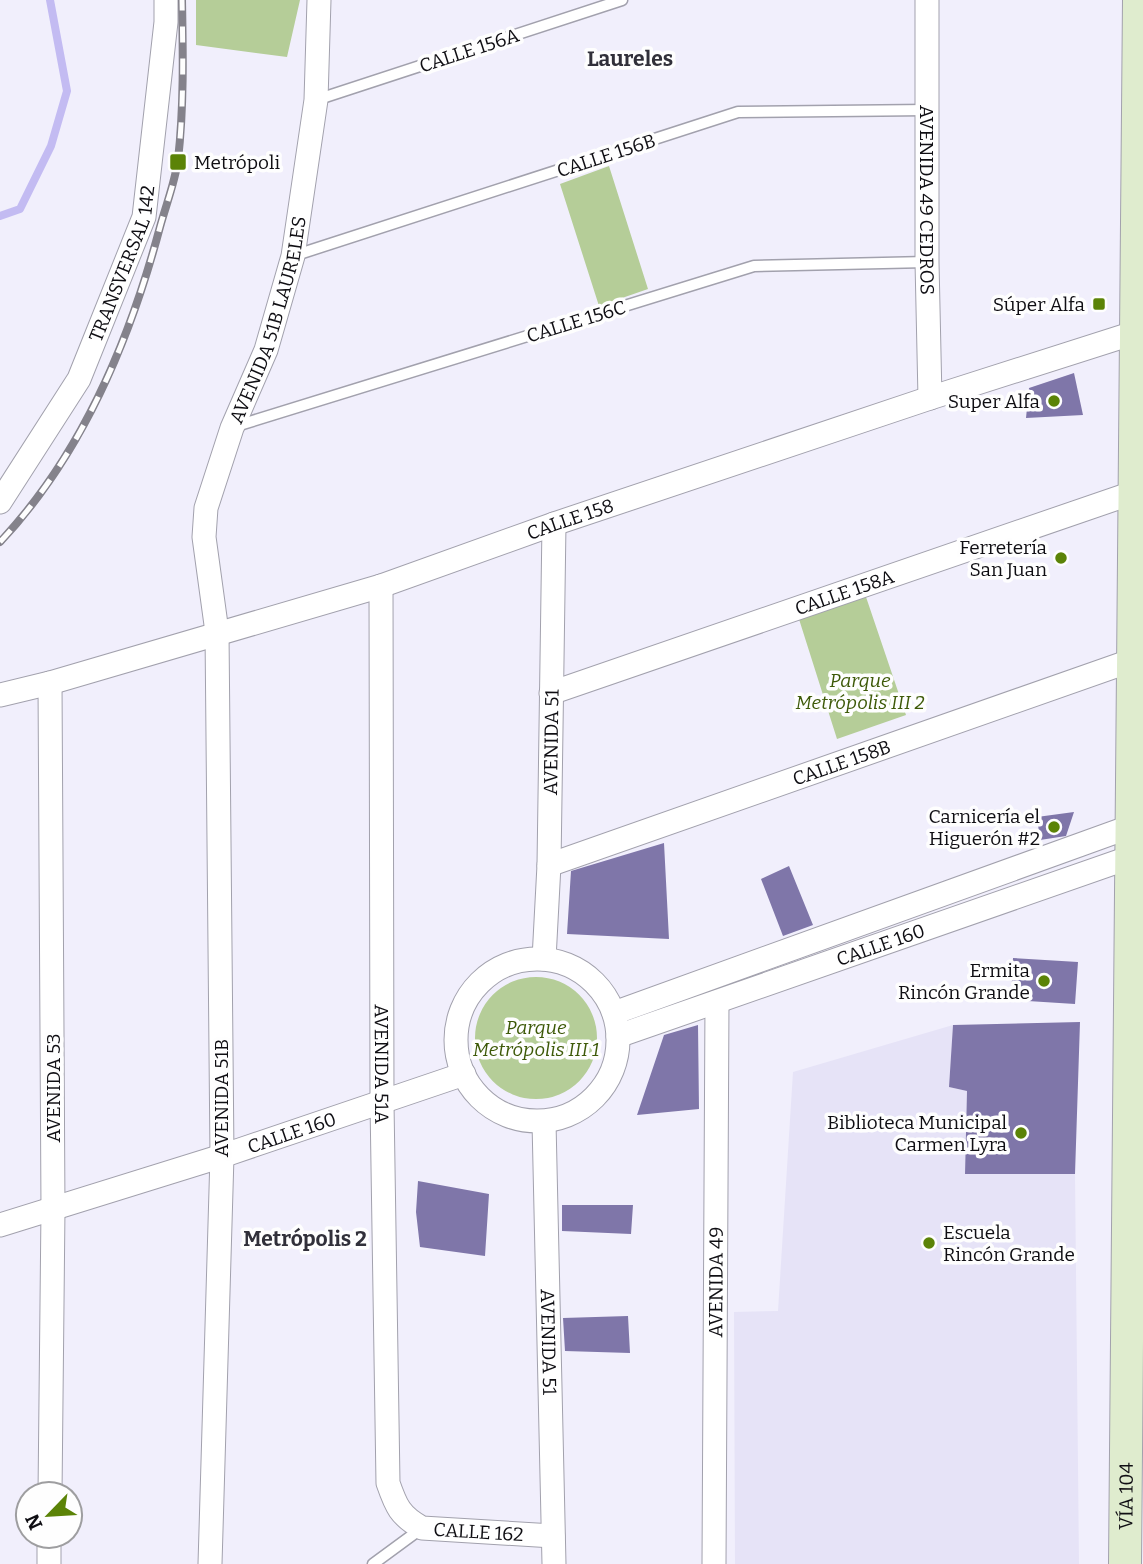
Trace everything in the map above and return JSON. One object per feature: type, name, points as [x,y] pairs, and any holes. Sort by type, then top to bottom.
[{"type":"main road","name":"VÍA 104","points":[[1125,1564],[1135,1317],[1137,857],[1132,826],[1138,700],[1133,660],[1139,561],[1135,492],[1139,406],[1139,0]]},
{"type":"street","name":"TRANSVERSAL 142","points":[[0,502],[79,379],[144,217],[166,22],[166,0]]},
{"type":"street","name":"AVENIDA 51B LAURELES","points":[[217,632],[204,537],[206,508],[232,428],[266,350],[293,256],[316,100],[319,0]]},
{"type":"street","name":"AVENIDA 49 CEDROS","points":[[927,0],[930,398]]},
{"type":"street","name":"CALLE 158","points":[[0,695],[50,683],[381,586],[554,524],[1137,332]]},
{"type":"street","name":"CALLE 158A","points":[[551,693],[1135,492]]},
{"type":"street","name":"AVENIDA 51","points":[[544,959],[549,864],[554,524]]},
{"type":"street","name":"AVENIDA 51A","points":[[381,586],[382,1103],[388,1483],[395,1503],[405,1519],[422,1528]]},
{"type":"street","name":"AVENIDA 51B","points":[[211,1564],[222,1156],[217,632]]},
{"type":"street","name":"CALLE 158B","points":[[549,864],[1133,660]]},
{"type":"street","name":"AVENIDA 53","points":[[50,683],[53,1209],[50,1480]]},
{"type":"street","name":"CALLE 160","points":[[614,1013],[1132,826]]},
{"type":"street","name":"CALLE 160","points":[[618,1036],[1137,857]]},
{"type":"street","points":[[544,959],[567,964],[587,976],[603,992],[614,1013],[618,1036],[617,1057],[610,1077],[598,1094],[583,1108],[564,1118],[544,1122],[519,1119],[496,1110],[477,1095],[464,1074],[457,1051],[457,1027],[465,1003],[478,984],[498,969],[520,960],[544,959]]},
{"type":"street","name":"AVENIDA 49","points":[[714,1564],[717,1002]]},
{"type":"street","name":"CALLE 160","points":[[0,1225],[222,1156],[464,1074]]},
{"type":"street","name":"AVENIDA 51","points":[[544,1122],[554,1564]]},
{"type":"street","name":"CALLE 162","points":[[422,1528],[553,1536]]},
{"type":"lane","name":"CALLE 156A","points":[[316,100],[622,0]]},
{"type":"lane","name":"CALLE 156B","points":[[293,256],[738,112],[928,110]]},
{"type":"lane","name":"CALLE 156C","points":[[232,428],[754,266],[927,262]]},
{"type":"lane","name":"CALLE 162","points":[[373,1564],[422,1528]]},
{"type":"shaded area","name":"Escuela Rincón Grande","points":[[953,1025],[949,1087],[967,1091],[965,1174],[1075,1174],[1079,1564],[735,1564],[734,1312],[778,1311],[793,1072]]},
{"type":"green space","points":[[196,0],[300,0],[287,57],[196,45]]},
{"type":"green space","points":[[609,166],[648,289],[599,306],[560,184]]},
{"type":"green space","name":"Parque Metrópolis III 2","points":[[865,594],[906,715],[837,739],[798,616]]},
{"type":"green space","name":"Parque Metrópolis III 1","points":[[536,977],[559,981],[579,995],[593,1015],[597,1038],[593,1061],[579,1081],[559,1095],[536,1099],[513,1095],[493,1081],[479,1061],[475,1038],[479,1015],[493,995],[513,981]]},
{"type":"building","name":"Super Alfa","points":[[1074,373],[1083,415],[1026,418],[1029,388]]},
{"type":"building","name":"Carnicería el Higuerón #2","points":[[1074,812],[1066,836],[1040,840],[1037,817]]},
{"type":"building","points":[[664,843],[669,939],[567,934],[571,871]]},
{"type":"building","points":[[789,866],[813,925],[783,936],[761,879]]},
{"type":"building","name":"Ermita Rincón Grande","points":[[1013,958],[1078,962],[1075,1004],[1011,1000]]},
{"type":"building","name":"Biblioteca Municipal Carmen Lyra","points":[[1080,1022],[1075,1174],[965,1174],[967,1091],[949,1087],[953,1025]]},
{"type":"building","points":[[698,1025],[699,1109],[637,1115],[664,1035]]},
{"type":"building","points":[[418,1181],[489,1194],[485,1256],[420,1247],[416,1212]]},
{"type":"building","points":[[562,1205],[633,1205],[631,1234],[562,1231]]},
{"type":"building","points":[[628,1316],[630,1353],[565,1351],[563,1318]]},
{"type":"waterway","points":[[0,216],[20,209],[51,146],[67,91],[50,0]]},
{"type":"railway","points":[[0,542],[29,508],[79,434],[100,394],[134,312],[178,160],[182,100],[182,0]]},
{"type":"place","name":"Metrópoli","points":[[178,162]]},
{"type":"place","name":"Súper Alfa","points":[[1099,304]]},
{"type":"place","name":"Super Alfa","points":[[1054,401]]},
{"type":"place","name":"Ferretería San Juan","points":[[1061,558]]},
{"type":"place","name":"Carnicería el Higuerón #2","points":[[1054,827]]},
{"type":"place","name":"Ermita Rincón Grande","points":[[1044,981]]},
{"type":"place","name":"Biblioteca Municipal Carmen Lyra","points":[[1021,1133]]},
{"type":"place","name":"Escuela Rincón Grande","points":[[929,1243]]},
{"type":"district","name":"Laureles","points":[[630,59]]},
{"type":"district","name":"Metrópolis 2","points":[[305,1239]]}]
